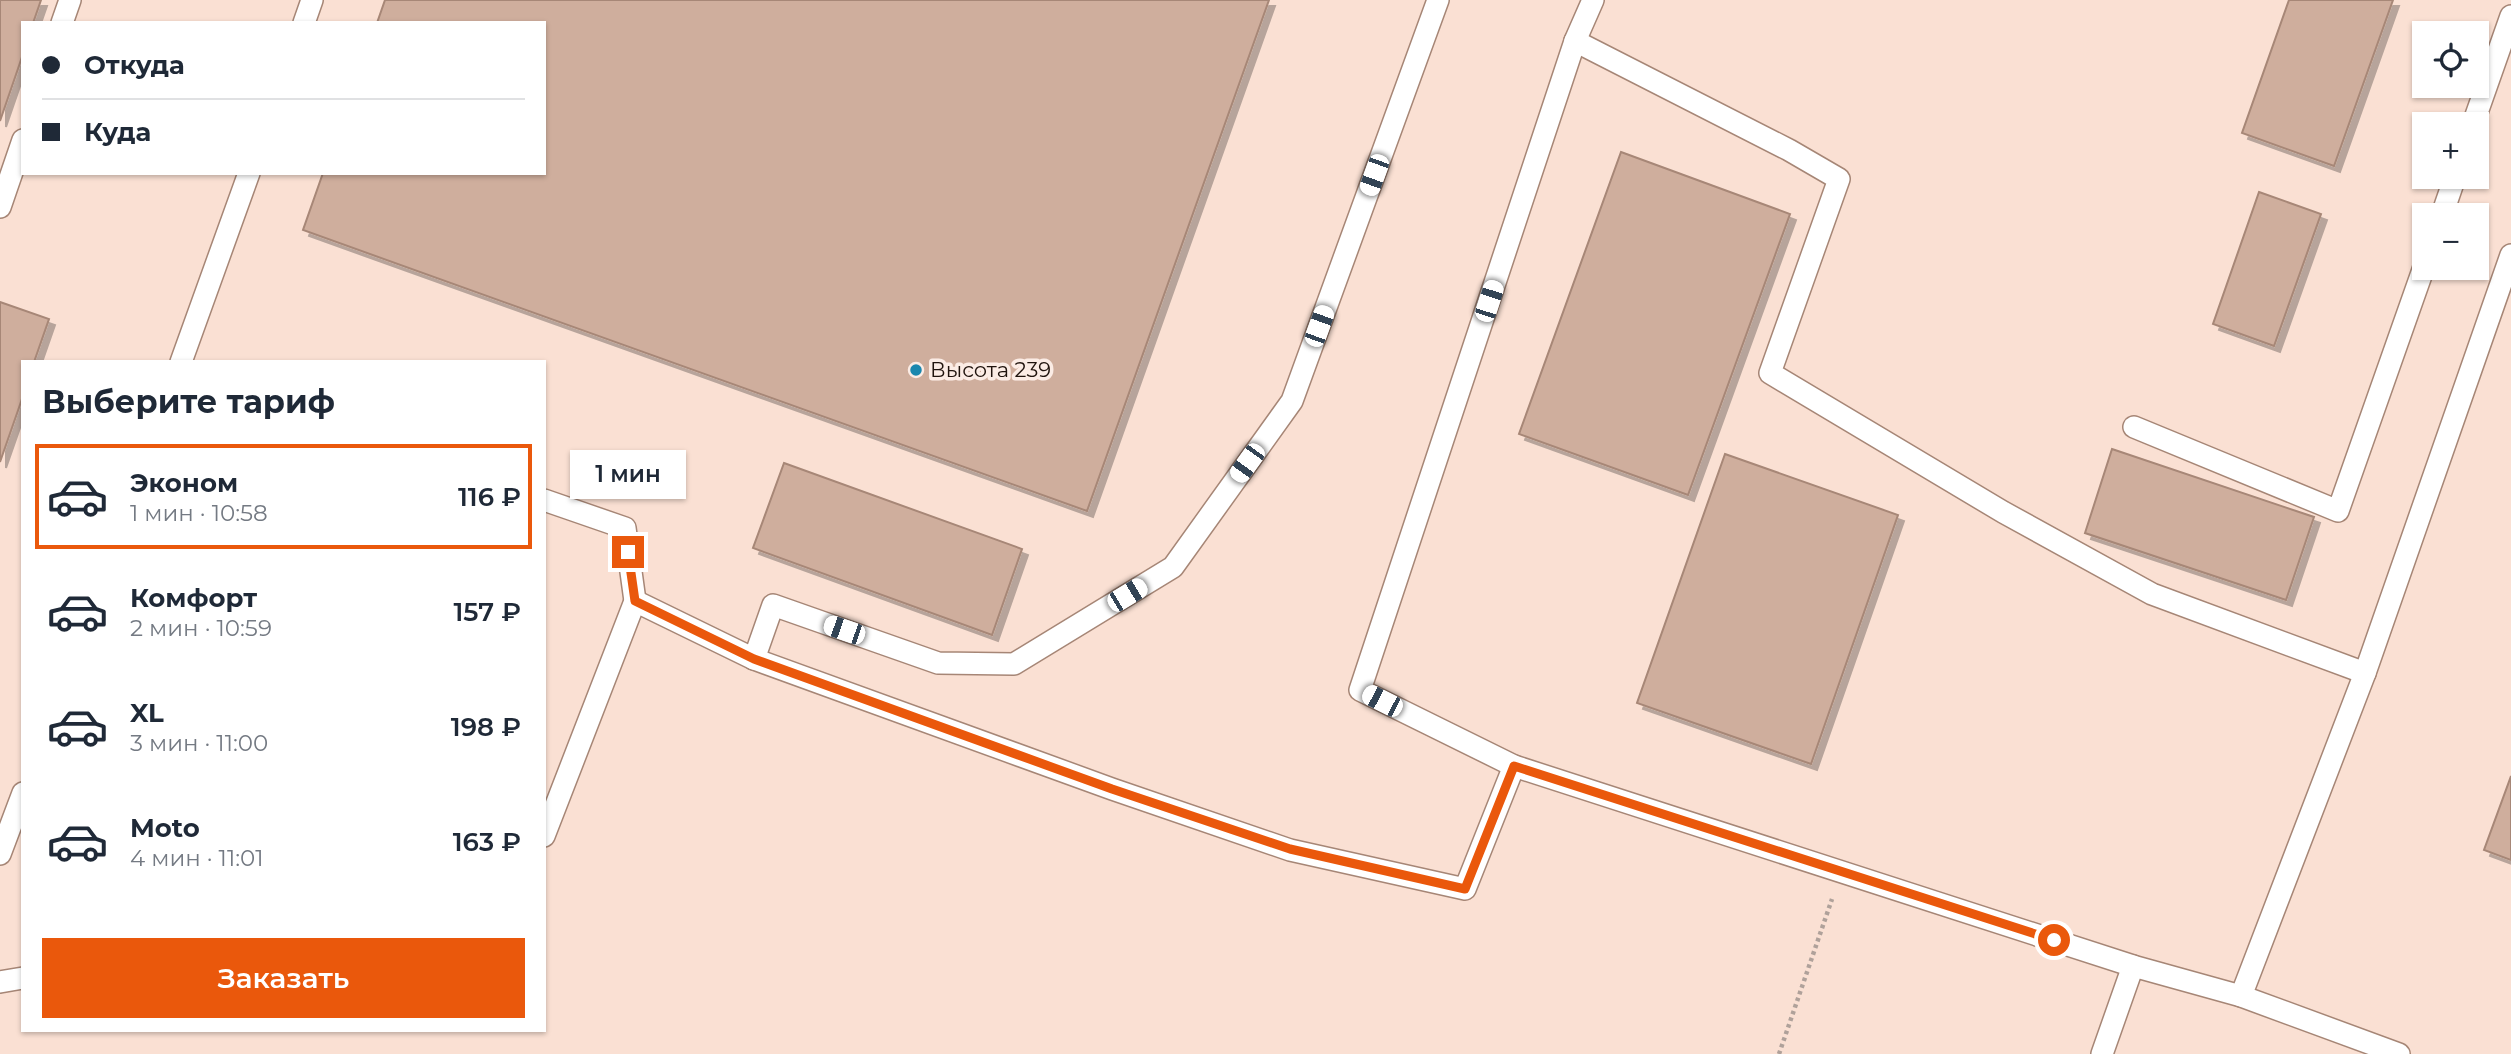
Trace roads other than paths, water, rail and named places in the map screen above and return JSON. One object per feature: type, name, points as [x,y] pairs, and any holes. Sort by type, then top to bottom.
[{"type":"lane","points":[[63,21],[70,0]]},
{"type":"lane","points":[[304,21],[312,0]]},
{"type":"lane","points":[[754,659],[772,605],[938,663],[1014,664],[1173,567],[1292,401],[1438,0]]},
{"type":"lane","points":[[1593,0],[1575,41],[1360,690],[1514,766],[2133,966],[2241,996],[2399,1054]]},
{"type":"lane","points":[[2477,112],[2511,16]]},
{"type":"lane","points":[[1575,41],[1789,150],[1839,179],[1770,373],[2003,512],[2152,594],[2365,673]]},
{"type":"lane","points":[[0,208],[21,146]]},
{"type":"lane","points":[[182,360],[248,175]]},
{"type":"lane","points":[[2241,996],[2365,673],[2511,255]]},
{"type":"lane","points":[[2134,428],[2339,511],[2419,280]]},
{"type":"lane","points":[[546,501],[625,528],[635,601],[546,831]]},
{"type":"lane","points":[[635,601],[754,659],[1112,789],[1290,849],[1465,889],[1514,766]]},
{"type":"lane","points":[[0,854],[21,798]]},
{"type":"lane","points":[[2102,1054],[2133,966]]},
{"type":"lane","points":[[0,982],[21,978]]},
{"type":"place","name":"Высота 239","points":[[916,370]]}]
